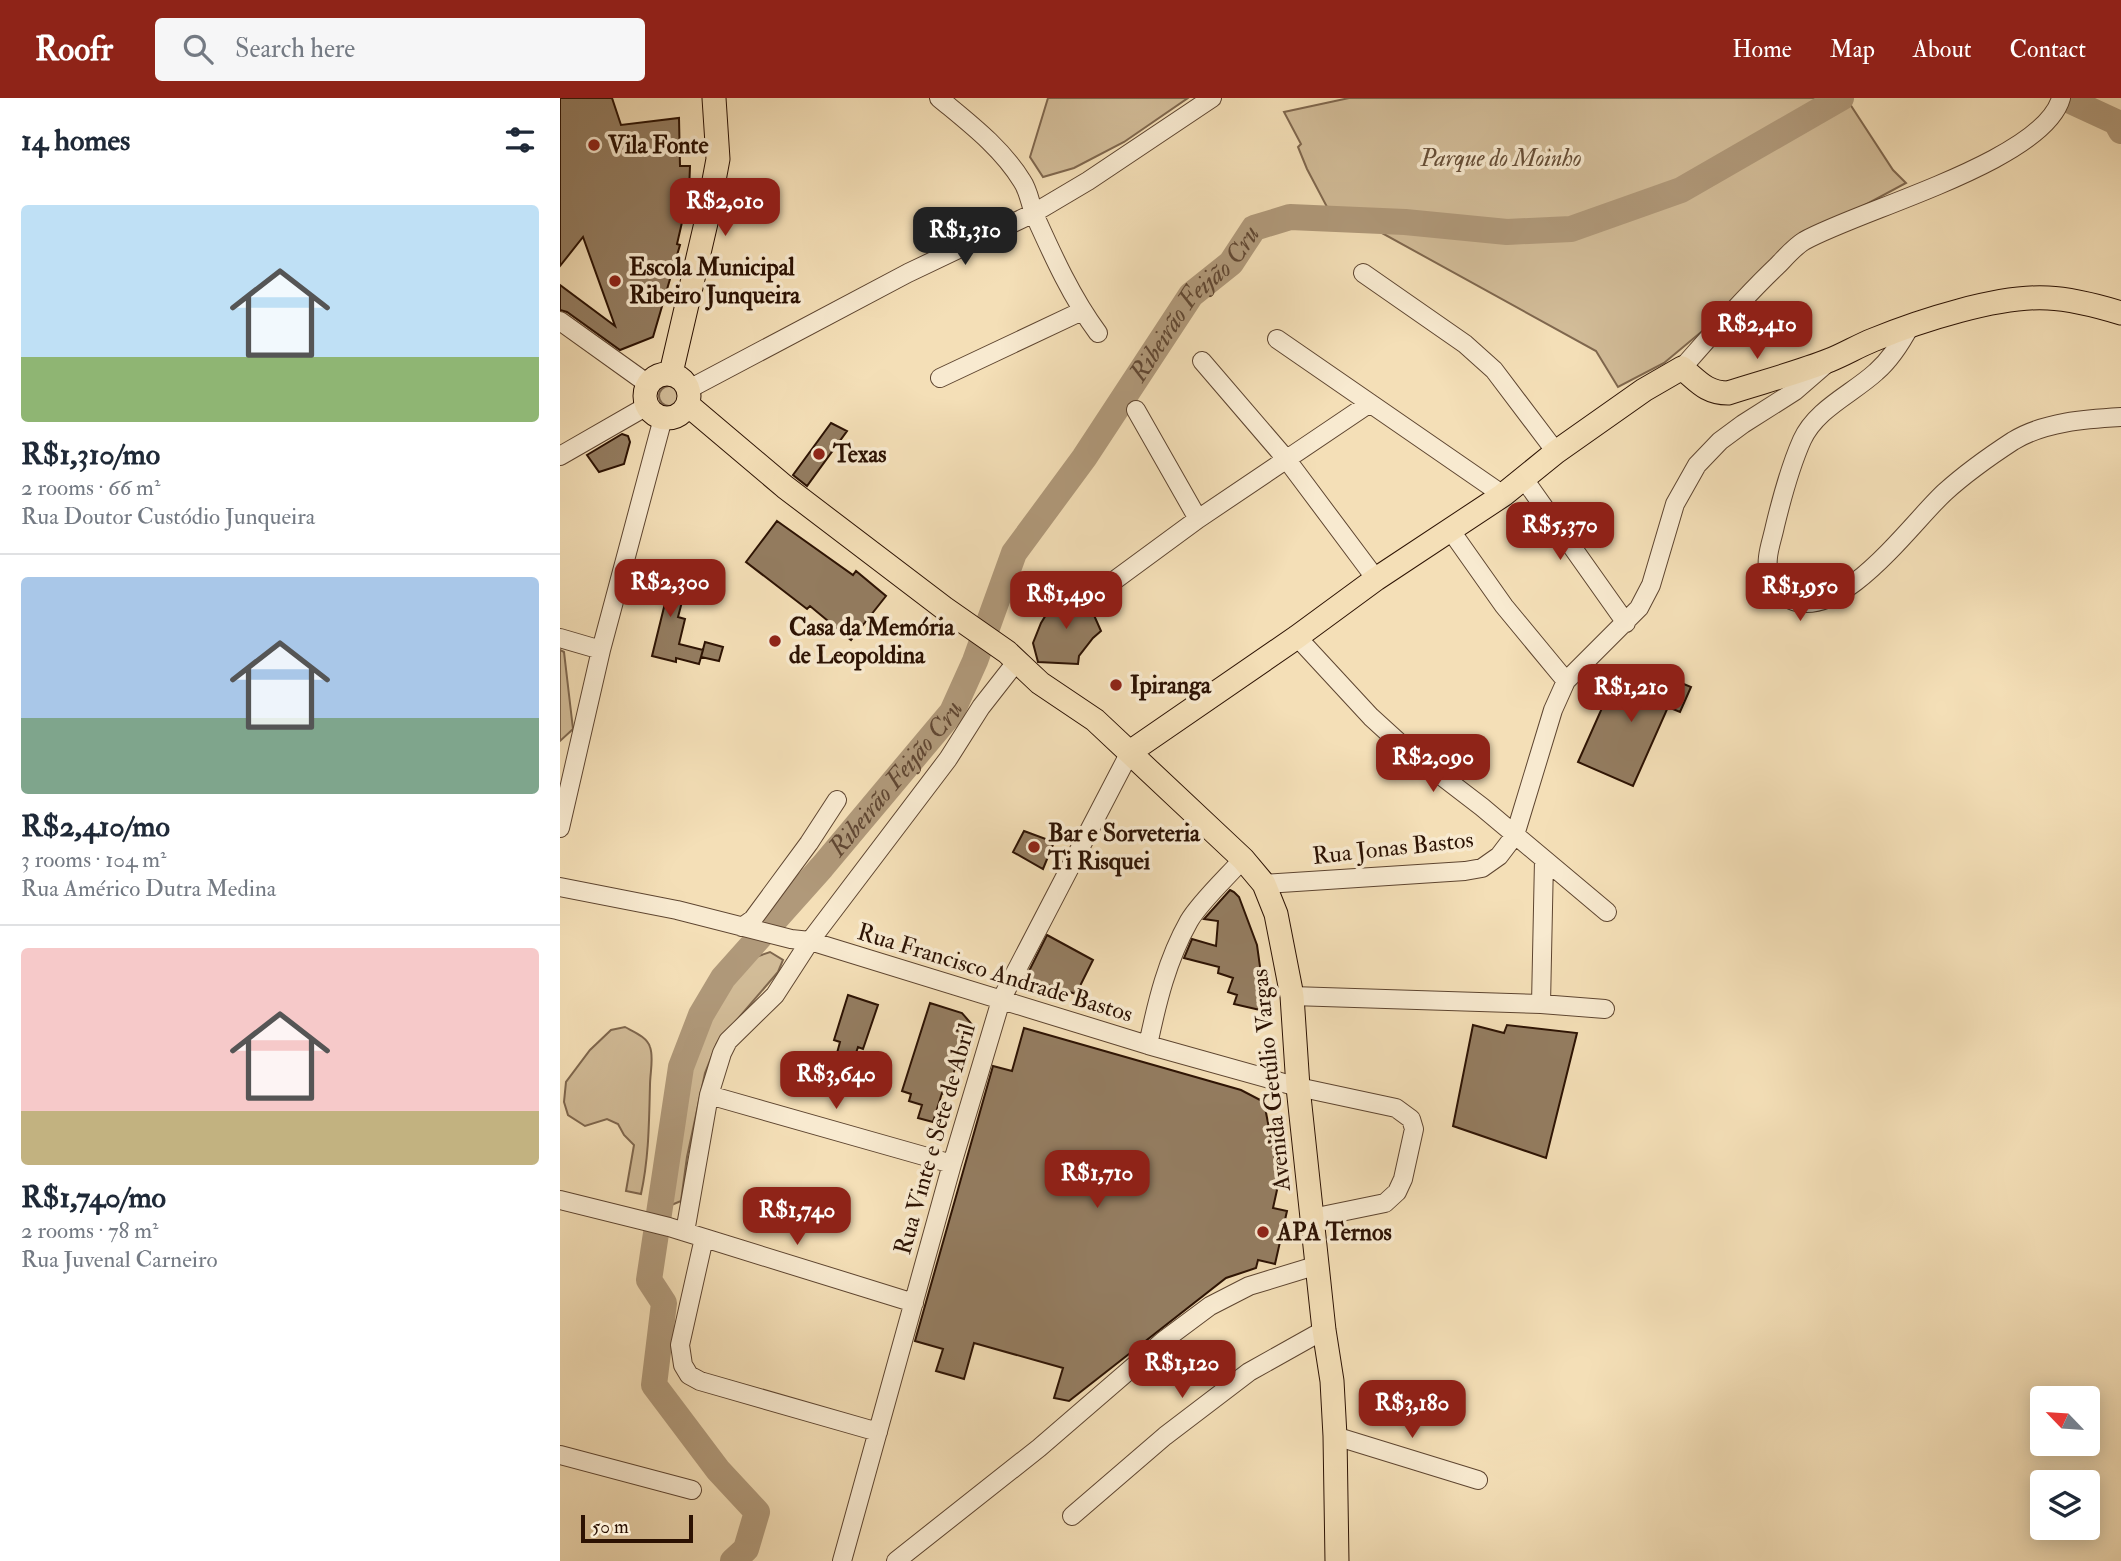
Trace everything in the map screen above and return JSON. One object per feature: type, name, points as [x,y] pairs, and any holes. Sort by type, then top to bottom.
[{"type":"main road","points":[[671,373],[718,159],[714,98]]},
{"type":"main road","points":[[1130,752],[1376,579],[1503,495],[1556,452],[1644,390],[1682,368],[1716,393],[1728,393],[1830,360],[1910,326],[2022,298],[2068,300],[2121,313]]},
{"type":"main road","points":[[671,373],[682,379],[688,397],[677,416],[653,403],[655,377],[671,373]]},
{"type":"main road","name":"Avenida Getúlio Vargas","points":[[688,397],[785,487],[1012,657],[1040,682],[1095,720],[1243,859],[1264,884],[1276,914],[1292,996],[1298,1087],[1332,1381],[1337,1561]]},
{"type":"street","points":[[939,98],[974,126],[1004,156],[1024,183],[1034,213],[1082,312],[1098,333]]},
{"type":"street","points":[[688,397],[908,274],[1034,213],[1088,181],[1212,98]]},
{"type":"street","points":[[1682,368],[1750,291],[1802,242],[1956,178],[2018,145],[2036,132],[2060,104]]},
{"type":"street","points":[[1363,273],[1465,344],[1494,370],[1556,452]]},
{"type":"street","points":[[940,378],[1082,312]]},
{"type":"street","points":[[560,321],[653,403]]},
{"type":"street","points":[[1910,326],[1899,348],[1877,372],[1824,412],[1811,424],[1802,439],[1784,493],[1768,558],[1769,575],[1775,589],[1786,598],[1800,604],[1813,602],[1835,595],[1871,571],[1944,492],[2016,439],[2049,425],[2121,417]]},
{"type":"street","points":[[1277,339],[1503,495]]},
{"type":"street","points":[[1515,835],[1553,710],[1566,681],[1639,608],[1651,585],[1675,504],[1697,465],[1742,424],[1795,391],[1830,360]]},
{"type":"street","points":[[1202,361],[1287,460],[1376,579]]},
{"type":"street","points":[[560,456],[653,403]]},
{"type":"street","points":[[560,828],[563,800],[577,754],[601,650],[653,403]]},
{"type":"street","points":[[1115,580],[1198,519],[1370,403]]},
{"type":"street","points":[[1136,410],[1198,519]]},
{"type":"street","points":[[1524,479],[1626,623]]},
{"type":"street","points":[[1451,531],[1504,606],[1566,681]]},
{"type":"street","points":[[1297,637],[1371,717],[1405,748],[1607,912]]},
{"type":"street","points":[[560,638],[601,650]]},
{"type":"street","points":[[677,1230],[709,1095],[728,1041],[775,995],[810,941],[948,759],[1012,657]]},
{"type":"street","name":"Rua Vinte e Sete de Abril","points":[[842,1561],[952,1164],[1001,1000],[1130,752]]},
{"type":"street","points":[[560,769],[577,754]]},
{"type":"street","points":[[747,928],[837,800]]},
{"type":"street","name":"Rua Jonas Bastos","points":[[1264,884],[1482,868],[1499,856],[1515,835]]},
{"type":"street","points":[[1148,1045],[1161,985],[1191,918],[1243,859]]},
{"type":"street","points":[[1541,1004],[1544,860]]},
{"type":"street","name":"Rua Francisco Andrade Bastos","points":[[560,887],[677,910],[791,939],[810,941],[1148,1045],[1298,1087],[1404,1112],[1411,1119],[1413,1129],[1398,1192],[1385,1203],[1312,1218]]},
{"type":"street","points":[[1292,996],[1541,1004],[1605,1009]]},
{"type":"street","points":[[709,1095],[952,1164]]},
{"type":"street","points":[[560,1200],[677,1230],[914,1303]]},
{"type":"street","points":[[704,1238],[680,1345],[683,1365],[690,1375],[700,1381],[878,1432]]},
{"type":"street","points":[[896,1561],[1039,1448],[1163,1341],[1210,1306],[1249,1286],[1318,1265]]},
{"type":"street","points":[[1072,1516],[1165,1436],[1249,1372],[1324,1330]]},
{"type":"street","points":[[1335,1436],[1478,1480]]},
{"type":"street","points":[[560,1455],[692,1490]]},
{"type":"green space","points":[[1048,98],[1188,98],[1124,142],[1074,168],[1043,177],[1030,157]]},
{"type":"green space","name":"Parque do Moinho","points":[[1349,98],[1846,98],[1893,170],[1906,183],[1792,244],[1712,323],[1664,363],[1618,387],[1596,351],[1342,211],[1327,207],[1307,169],[1298,147],[1301,144],[1284,112]]},
{"type":"green space","points":[[669,386],[676,389],[679,396],[676,403],[669,406],[662,403],[659,396],[662,389]]},
{"type":"green space","points":[[560,650],[564,652],[573,729],[560,741]]},
{"type":"green space","points":[[770,952],[783,960],[778,972],[717,1043],[705,1073],[687,1157],[681,1201],[669,1206],[665,1201],[685,1070],[704,1020],[718,992],[737,970],[750,959]]},
{"type":"green space","points":[[625,1027],[646,1040],[652,1055],[647,1153],[641,1194],[626,1191],[634,1145],[618,1124],[607,1119],[585,1126],[568,1115],[564,1102],[566,1082],[590,1050],[611,1030]]},
{"type":"building","points":[[560,98],[612,98],[621,125],[679,118],[680,166],[690,166],[689,192],[677,244],[680,245],[653,337],[620,350],[567,312],[560,310],[560,285],[615,326],[583,237],[560,266]]},
{"type":"building","name":"Texas","points":[[831,423],[847,431],[807,486],[793,475]]},
{"type":"building","points":[[622,434],[628,436],[630,442],[624,464],[599,472],[587,455]]},
{"type":"building","points":[[777,521],[853,575],[856,571],[886,596],[851,640],[810,606],[807,609],[746,562]]},
{"type":"building","points":[[646,572],[687,583],[678,617],[685,619],[679,644],[703,650],[699,664],[652,656],[666,599],[640,592]]},
{"type":"building","points":[[1085,595],[1101,631],[1079,656],[1078,664],[1038,662],[1033,643],[1041,623],[1057,597],[1077,600]]},
{"type":"building","points":[[705,642],[723,647],[719,661],[701,657]]},
{"type":"building","points":[[1648,669],[1691,687],[1680,712],[1668,707],[1633,786],[1578,762],[1614,681],[1628,688],[1636,671]]},
{"type":"building","name":"Bar e Sorveteria Ti Risquei","points":[[1024,831],[1054,842],[1043,869],[1013,852]]},
{"type":"building","points":[[1230,890],[1239,897],[1257,945],[1263,988],[1260,1010],[1234,1004],[1237,995],[1228,992],[1233,978],[1218,973],[1219,967],[1184,958],[1192,939],[1216,946],[1218,921],[1204,919]]},
{"type":"building","points":[[1047,935],[1093,960],[1076,994],[1038,982],[1036,990],[1022,985]]},
{"type":"building","points":[[848,995],[878,1005],[863,1049],[858,1047],[854,1059],[837,1053],[840,1042],[834,1040]]},
{"type":"building","points":[[930,1003],[962,1013],[974,1027],[966,1054],[960,1052],[947,1095],[942,1093],[933,1122],[918,1118],[922,1105],[909,1101],[911,1094],[902,1091]]},
{"type":"building","points":[[1473,1025],[1504,1033],[1507,1025],[1577,1033],[1546,1158],[1453,1126]]},
{"type":"building","points":[[1024,1028],[1241,1090],[1264,1102],[1279,1181],[1273,1208],[1287,1211],[1275,1264],[1258,1260],[1256,1268],[1226,1278],[1069,1401],[1054,1398],[1063,1368],[974,1343],[964,1379],[936,1371],[943,1349],[915,1341],[993,1066],[1012,1071]]},
{"type":"waterway","name":"Ribeirão Feijão Cru","points":[[733,1561],[746,1549],[757,1512],[718,1470],[654,1385],[664,1303],[649,1280],[681,1067],[701,1015],[723,978],[822,867],[952,712],[975,661],[1014,553],[1084,458],[1191,295],[1231,263],[1254,228],[1290,217],[1405,222],[1507,232],[1571,229],[1681,190],[1841,98]]},
{"type":"waterway","name":"Ribeirão Feijão Cru","points":[[2064,98],[2116,122],[2121,131]]},
{"type":"place","name":"Vila Fonte","points":[[594,145]]},
{"type":"place","name":"Escola Municipal Ribeiro Junqueira","points":[[615,281]]},
{"type":"place","name":"Texas","points":[[819,454]]},
{"type":"place","name":"Casa da Memória de Leopoldina","points":[[775,641]]},
{"type":"place","name":"Ipiranga","points":[[1116,685]]},
{"type":"place","name":"Bar e Sorveteria Ti Risquei","points":[[1034,847]]},
{"type":"place","name":"APA Ternos","points":[[1263,1232]]}]
